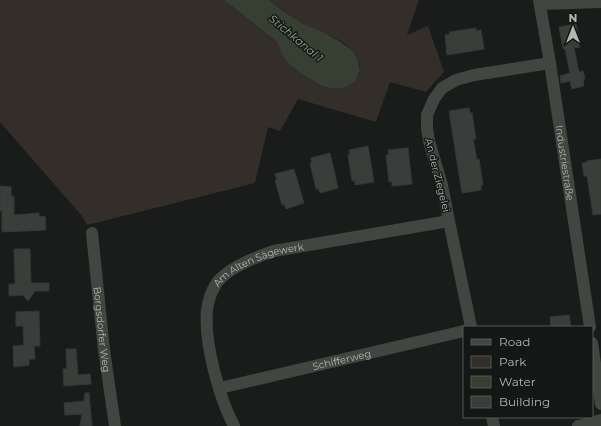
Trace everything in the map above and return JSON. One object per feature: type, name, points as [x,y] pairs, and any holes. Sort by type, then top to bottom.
[{"type":"street","points":[[539,2],[601,2]]},
{"type":"street","name":"Industriestraße","points":[[539,2],[550,63],[590,326]]},
{"type":"street","name":"An der Ziegelei","points":[[471,326],[442,185],[429,141],[427,128],[428,116],[434,98],[442,88],[456,80],[474,75],[550,63]]},
{"type":"street","name":"Am Alten Sägewerk","points":[[234,426],[229,417],[220,388],[211,356],[206,327],[207,309],[210,297],[217,283],[226,274],[239,265],[274,251],[449,222]]},
{"type":"street","name":"Borgsdorfer Weg","points":[[92,233],[104,350],[115,426]]},
{"type":"street","name":"Schifferweg","points":[[220,388],[463,331]]},
{"type":"street","points":[[593,350],[601,404]]},
{"type":"street","points":[[578,426],[601,420]]},
{"type":"green space","points":[[0,0],[224,0],[277,42],[291,66],[320,85],[333,89],[356,81],[360,69],[357,56],[341,41],[302,24],[269,0],[419,0],[407,35],[428,26],[444,72],[426,92],[390,82],[376,122],[298,99],[280,131],[268,127],[255,183],[87,225],[82,216],[0,122]]},
{"type":"water","name":"Stichkanal 1","points":[[224,0],[269,0],[303,24],[323,32],[339,41],[352,50],[358,59],[360,70],[356,81],[346,87],[333,89],[320,85],[291,66],[284,58],[277,42]]},
{"type":"building","points":[[576,24],[580,47],[574,48],[579,72],[583,71],[585,79],[583,79],[584,86],[572,89],[570,81],[561,83],[560,76],[570,73],[565,49],[563,49],[559,27]]},
{"type":"building","points":[[476,28],[476,31],[481,30],[484,49],[447,55],[445,35],[450,34],[449,32]]},
{"type":"building","points":[[469,108],[470,113],[472,113],[476,139],[473,139],[477,160],[479,159],[483,185],[481,185],[481,190],[462,193],[449,111]]},
{"type":"building","points":[[368,146],[374,182],[355,185],[355,180],[352,181],[348,155],[350,155],[349,150]]},
{"type":"building","points":[[408,148],[412,184],[392,186],[392,181],[389,182],[386,155],[389,155],[388,150]]},
{"type":"building","points":[[330,153],[338,188],[320,193],[318,188],[316,189],[310,163],[312,163],[311,158]]},
{"type":"building","points":[[601,159],[601,214],[593,215],[587,176],[584,176],[582,163]]},
{"type":"building","points":[[294,169],[304,203],[286,209],[284,204],[282,205],[275,180],[277,179],[275,174]]},
{"type":"building","points":[[0,186],[11,187],[11,196],[14,196],[14,215],[39,213],[39,217],[45,216],[46,230],[2,232]]},
{"type":"building","points":[[14,249],[30,249],[31,283],[49,283],[49,291],[35,291],[28,301],[23,295],[9,296],[9,284],[15,284]]},
{"type":"building","points":[[39,311],[40,346],[34,346],[35,359],[29,359],[29,365],[14,367],[13,346],[24,345],[23,326],[16,326],[16,312]]},
{"type":"building","points":[[569,315],[571,326],[551,326],[550,317]]},
{"type":"building","points":[[66,349],[76,349],[78,375],[90,374],[91,384],[64,386],[63,369],[67,369]]},
{"type":"building","points":[[85,393],[89,393],[92,426],[80,426],[82,414],[65,415],[64,403],[84,401]]}]
